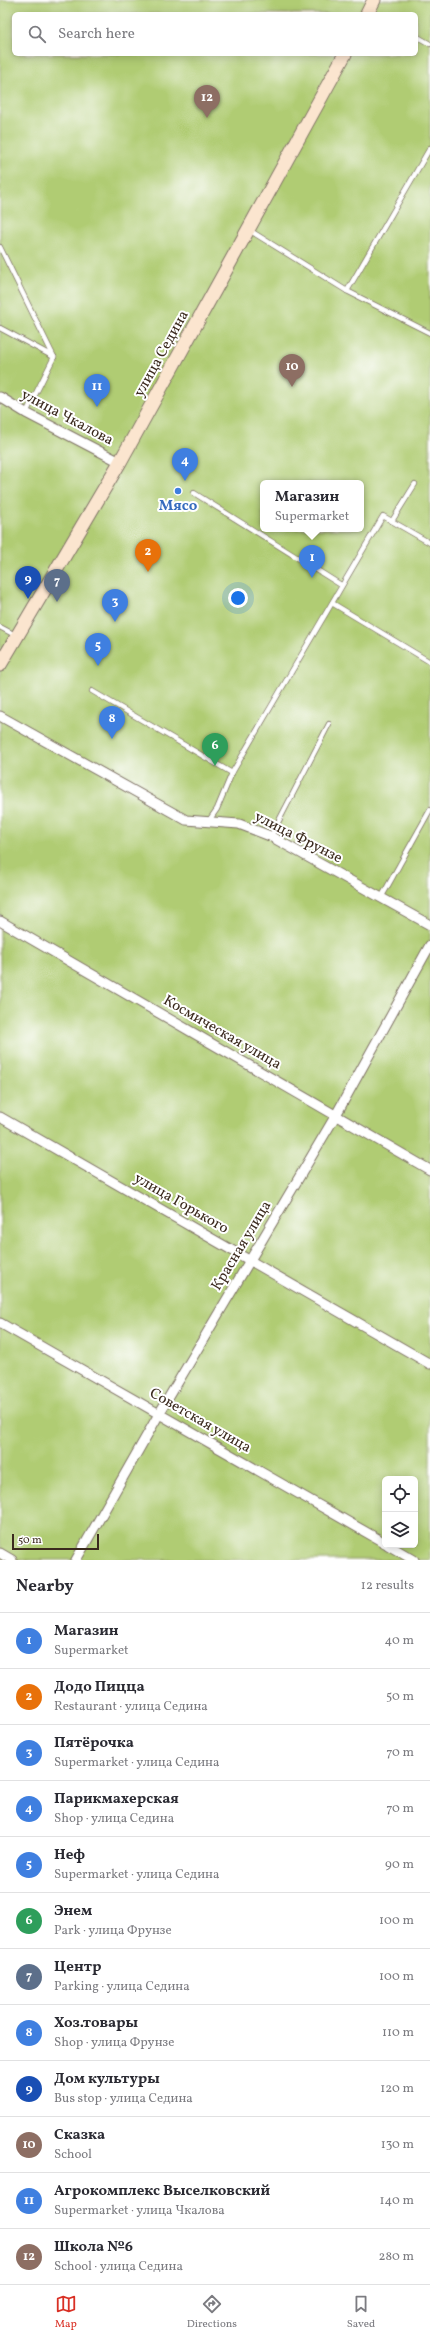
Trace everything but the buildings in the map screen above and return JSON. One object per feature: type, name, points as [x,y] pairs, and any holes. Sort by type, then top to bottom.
[{"type":"street","name":"улица Седина","points":[[0,665],[19,636],[120,462],[344,56]]},
{"type":"street","name":"улица Чкалова","points":[[0,397],[26,413],[120,462]]},
{"type":"street","name":"улица Фрунзе","points":[[0,716],[186,820],[239,824],[270,836],[430,925]]},
{"type":"street","name":"Космическая улица","points":[[0,921],[430,1170]]},
{"type":"street","name":"Красная улица","points":[[76,1560],[159,1414],[336,1115],[430,945]]},
{"type":"street","name":"улица Горького","points":[[0,1117],[430,1364]]},
{"type":"street","name":"Советская улица","points":[[0,1323],[382,1542]]},
{"type":"street","points":[[393,1548],[414,1560]]},
{"type":"street","points":[[0,1553],[12,1560]]},
{"type":"lane","points":[[418,37],[430,44]]},
{"type":"lane","points":[[347,291],[430,148]]},
{"type":"lane","points":[[248,230],[347,291],[430,333]]},
{"type":"lane","points":[[0,247],[54,357]]},
{"type":"lane","points":[[0,328],[54,357]]},
{"type":"lane","points":[[26,413],[54,357]]},
{"type":"lane","points":[[392,521],[415,484]]},
{"type":"lane","points":[[194,493],[341,585]]},
{"type":"lane","points":[[208,822],[217,809],[232,773],[341,585],[383,516],[430,543]]},
{"type":"lane","points":[[332,602],[430,662]]},
{"type":"lane","points":[[0,627],[19,636]]},
{"type":"lane","points":[[92,691],[232,773]]},
{"type":"lane","points":[[270,836],[329,724]]},
{"type":"lane","points":[[381,898],[430,810]]},
{"type":"green space","points":[[0,0],[430,0],[430,1560],[0,1560]]},
{"type":"place","name":"Школа №6","points":[[207,118]]},
{"type":"place","name":"Сказка","points":[[292,387]]},
{"type":"place","name":"Агрокомплекс Выселковский","points":[[97,407]]},
{"type":"place","name":"Парикмахерская","points":[[185,481]]},
{"type":"place","name":"Мясо","points":[[178,491]]},
{"type":"place","name":"Додо Пицца","points":[[148,572]]},
{"type":"place","name":"Магазин","points":[[312,578]]},
{"type":"place","name":"Дом культуры","points":[[28,599]]},
{"type":"place","name":"Центр","points":[[57,602]]},
{"type":"place","name":"Пятёрочка","points":[[115,622]]},
{"type":"place","name":"Неф","points":[[98,666]]},
{"type":"place","name":"Хоз.товары","points":[[112,739]]},
{"type":"place","name":"Энем","points":[[215,766]]}]
